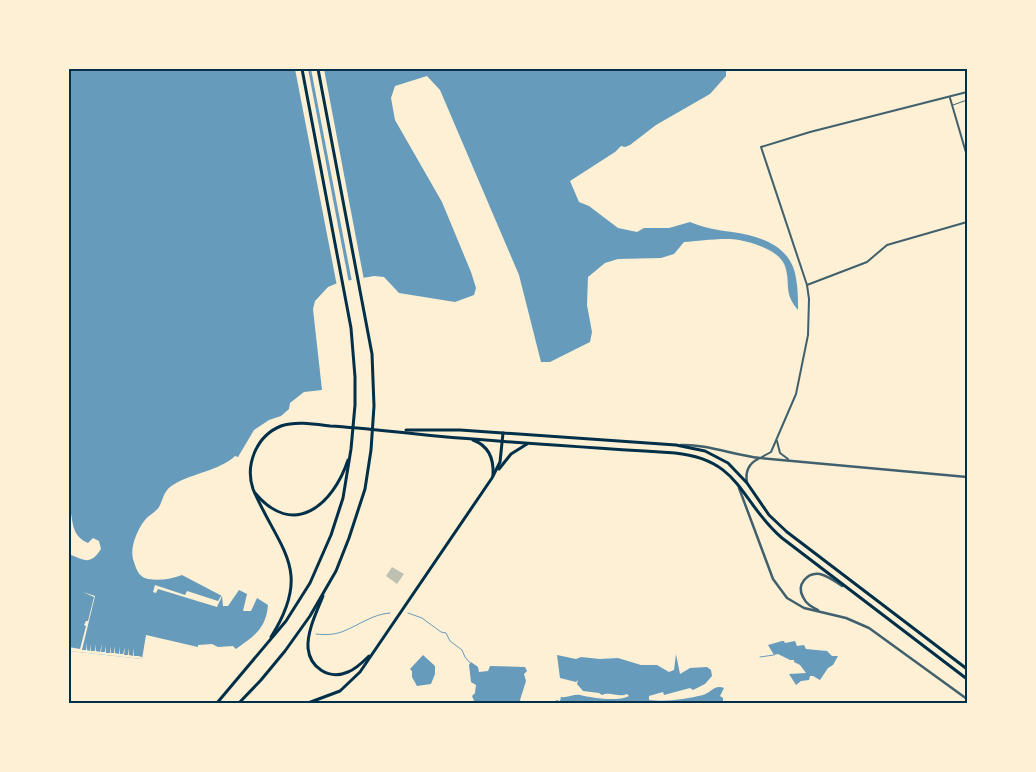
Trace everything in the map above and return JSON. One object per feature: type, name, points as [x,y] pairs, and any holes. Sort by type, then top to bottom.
[{"type":"main road","points":[[217,703],[286,621],[310,583],[322,559],[343,498],[351,451],[355,405],[354,350],[302,69]]},
{"type":"main road","points":[[239,703],[285,651],[324,593],[336,570],[356,519],[365,488],[371,450],[374,406],[372,354],[318,69]]},
{"type":"main road","points":[[268,642],[285,610],[291,592],[292,577],[290,562],[252,489],[250,480],[251,465],[254,452],[265,436],[283,426],[311,424],[693,456],[708,460],[720,466],[738,484],[756,511],[773,531],[967,679]]},
{"type":"main road","points":[[396,431],[460,430],[676,445],[716,455],[734,468],[769,514],[787,532],[967,669]]},
{"type":"main road","points":[[492,478],[500,462],[502,433]]},
{"type":"main road","points":[[467,438],[478,442],[488,451],[493,463],[492,478]]},
{"type":"main road","points":[[308,703],[331,695],[347,686],[360,672],[492,478],[511,454],[531,443]]},
{"type":"main road","points":[[252,489],[268,505],[279,512],[292,515],[303,514],[320,506],[336,487],[351,451]]},
{"type":"main road","points":[[324,593],[309,640],[310,654],[315,665],[330,674],[342,674],[354,669],[375,650]]},
{"type":"street","points":[[747,483],[749,466],[753,461],[769,454],[791,408],[801,374],[808,335],[809,314],[808,285],[761,147],[967,93]]},
{"type":"street","points":[[950,97],[967,156]]},
{"type":"street","points":[[808,285],[867,262],[887,245],[967,222]]},
{"type":"street","points":[[778,438],[778,450],[783,457],[790,461]]},
{"type":"street","points":[[676,445],[698,446],[760,458],[967,477]]},
{"type":"street","points":[[769,454],[772,459]]},
{"type":"street","points":[[738,484],[776,583],[783,594],[804,608],[846,618],[869,628],[967,699]]},
{"type":"street","points":[[822,612],[807,603],[802,595],[800,588],[806,578],[812,574],[821,574],[850,590]]},
{"type":"lane","points":[[952,105],[967,100]]},
{"type":"water","points":[[69,69],[726,69],[726,76],[710,94],[656,125],[630,145],[621,146],[615,152],[570,181],[579,202],[589,206],[618,228],[637,232],[644,228],[669,228],[690,222],[700,226],[753,236],[773,244],[788,257],[793,267],[797,286],[798,310],[790,298],[785,266],[782,260],[772,252],[752,243],[733,239],[684,242],[674,254],[661,258],[618,259],[605,263],[588,277],[587,305],[592,332],[590,342],[550,362],[541,362],[519,275],[440,90],[427,76],[395,86],[391,98],[395,120],[442,202],[471,272],[476,288],[474,295],[455,302],[399,293],[384,277],[374,276],[340,282],[328,287],[315,301],[313,309],[322,390],[304,392],[290,403],[289,409],[281,416],[269,420],[254,430],[238,457],[235,456],[221,465],[170,487],[164,494],[158,509],[142,524],[132,549],[136,569],[140,574],[145,578],[157,580],[170,579],[182,575],[222,596],[223,606],[228,606],[239,590],[247,594],[243,611],[251,611],[257,598],[268,605],[265,620],[254,636],[236,649],[233,646],[218,647],[212,644],[198,645],[198,647],[146,635],[142,659],[69,651],[69,554],[83,560],[90,560],[101,549],[99,541],[93,538],[88,543],[82,540],[75,532],[69,505]]},
{"type":"water","points":[[782,641],[785,643],[795,641],[797,646],[804,645],[806,649],[827,651],[832,656],[838,656],[820,680],[810,676],[809,680],[801,681],[796,685],[789,674],[806,673],[794,660],[778,654],[774,655],[768,645]]},
{"type":"water","points":[[676,654],[680,674],[690,668],[707,667],[711,670],[712,676],[705,684],[693,690],[690,688],[664,695],[663,692],[649,696],[649,700],[690,698],[706,694],[715,688],[721,687],[724,688],[720,696],[723,698],[723,703],[556,703],[556,700],[560,701],[561,697],[575,695],[612,699],[629,696],[627,694],[602,695],[583,691],[577,684],[578,680],[576,682],[560,678],[557,655],[576,659],[581,657],[618,658],[641,665],[657,665],[669,672],[674,670]]},
{"type":"water","points":[[423,655],[435,666],[435,674],[431,684],[417,686],[410,669]]},
{"type":"water","points":[[471,662],[478,667],[479,672],[488,671],[490,666],[525,667],[527,671],[524,674],[526,681],[520,700],[522,703],[475,703],[472,696],[475,693],[476,685],[471,682],[469,665]]},
{"type":"pier","points":[[295,69],[308,69],[349,283],[337,286]]},
{"type":"pier","points":[[311,69],[324,69],[364,280],[352,282]]},
{"type":"pier","points":[[155,585],[185,595],[187,591],[218,601],[222,596],[217,607],[158,589],[156,593],[153,592]]},
{"type":"pier","points":[[83,592],[95,596],[82,650],[86,650],[87,643],[87,650],[90,651],[91,644],[91,651],[95,651],[96,644],[96,651],[100,652],[102,644],[101,652],[105,652],[106,645],[106,653],[110,653],[111,646],[111,653],[114,653],[115,646],[115,653],[119,654],[120,647],[120,654],[123,654],[125,647],[124,655],[128,655],[129,648],[129,655],[133,656],[134,648],[134,656],[142,657],[142,659],[69,651],[69,647],[80,649],[86,626],[84,625],[88,621],[94,597]]},
{"type":"building","points":[[392,567],[404,574],[397,584],[386,576]]},
{"type":"waterway","points":[[316,634],[341,632],[372,618],[390,613]]},
{"type":"waterway","points":[[408,613],[422,618],[441,632],[446,633],[450,641],[462,650],[471,664]]},
{"type":"waterway","points":[[760,657],[774,655]]}]
